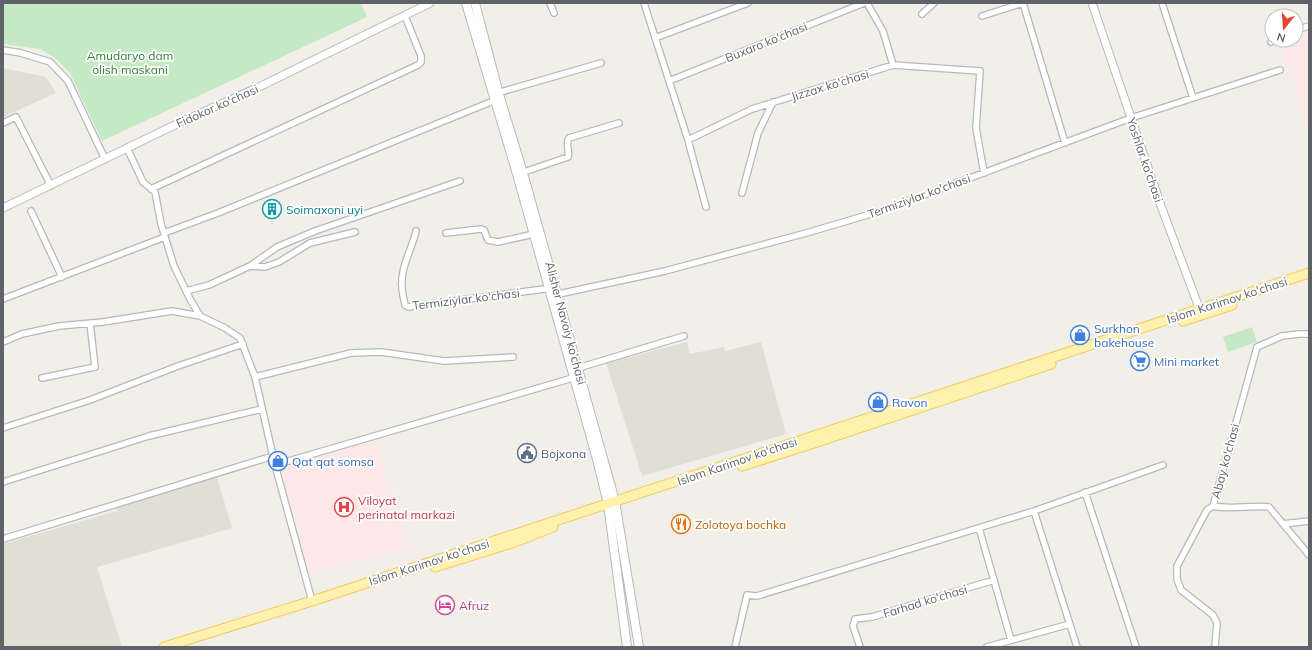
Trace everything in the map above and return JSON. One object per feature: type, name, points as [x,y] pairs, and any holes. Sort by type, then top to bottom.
[{"type":"main road","name":"Alisher Navoiy ko’chasi","points":[[466,3],[520,174],[577,374],[612,505],[639,647]]},
{"type":"main road","name":"Alisher Navoiy ko’chasi","points":[[475,3],[496,96]]},
{"type":"main road","name":"Alisher Navoiy ko’chasi","points":[[520,174],[534,234],[553,291]]},
{"type":"main road","name":"Islom Karimov ko'chasi","points":[[164,647],[612,505],[808,445],[1109,345],[1309,273]]},
{"type":"main road","name":"Islom Karimov ko'chasi","points":[[1201,312],[1309,279]]},
{"type":"main road","name":"Alisher Navoiy ko’chasi","points":[[612,505],[627,647]]},
{"type":"main road","name":"Islom Karimov ko'chasi","points":[[184,647],[322,604],[612,505]]},
{"type":"street","name":"Fidokor ko'chasi","points":[[3,208],[181,122],[261,86],[430,3]]},
{"type":"street","points":[[550,3],[554,13]]},
{"type":"street","points":[[644,3],[688,140],[706,207]]},
{"type":"street","points":[[655,38],[748,3]]},
{"type":"street","name":"Buxaro ko'chasi","points":[[669,81],[864,3]]},
{"type":"street","points":[[867,3],[883,31],[893,65]]},
{"type":"street","points":[[922,14],[934,3]]},
{"type":"street","points":[[982,16],[1023,3],[1065,143]]},
{"type":"street","name":"Yoshlar ko'chasi","points":[[1092,3],[1161,206],[1201,312]]},
{"type":"street","points":[[1162,3],[1193,98]]},
{"type":"street","points":[[151,189],[418,65],[421,62],[421,56],[405,16]]},
{"type":"street","points":[[3,50],[21,53],[50,62],[68,80],[105,159]]},
{"type":"street","points":[[3,299],[62,277],[218,213],[496,96],[601,63]]},
{"type":"street","name":"Jizzax ko'chasi","points":[[688,140],[752,109],[893,65],[980,71],[976,128],[984,173]]},
{"type":"street","name":"Termiziylar ko'chasi","points":[[416,231],[404,266],[401,286],[406,305],[408,307],[553,291],[665,271],[810,232],[884,210],[1131,118],[1280,70]]},
{"type":"street","points":[[742,193],[758,133],[774,102]]},
{"type":"street","points":[[3,123],[16,117],[51,186]]},
{"type":"street","points":[[520,174],[568,157],[569,154],[567,143],[569,138],[619,123]]},
{"type":"street","points":[[127,148],[143,182],[155,192],[164,235],[174,266],[200,316]]},
{"type":"street","points":[[186,291],[209,285],[250,266],[277,247],[315,231],[460,180]]},
{"type":"street","points":[[31,211],[62,277]]},
{"type":"street","points":[[446,233],[481,229],[484,230],[488,240],[498,242],[534,234]]},
{"type":"street","points":[[250,266],[265,267],[279,262],[310,243],[355,232]]},
{"type":"street","points":[[3,342],[22,334],[59,326],[172,311],[200,316],[225,328],[240,338],[255,377],[275,465],[312,601]]},
{"type":"street","points":[[42,378],[95,367],[90,323]]},
{"type":"street","name":"Abay ko'chasi","points":[[1215,647],[1217,624],[1213,616],[1181,590],[1177,579],[1177,566],[1207,510],[1213,506],[1257,347],[1282,336],[1309,334]]},
{"type":"street","points":[[275,465],[577,374],[684,336]]},
{"type":"street","points":[[3,428],[90,400],[178,366],[243,344]]},
{"type":"street","points":[[255,377],[351,353],[381,352],[444,361],[513,357]]},
{"type":"street","points":[[3,482],[149,436],[262,409]]},
{"type":"street","points":[[3,539],[273,456]]},
{"type":"street","points":[[735,647],[747,595],[757,596],[1034,511],[1163,464]]},
{"type":"street","points":[[1085,492],[1136,647]]},
{"type":"street","points":[[1213,506],[1269,507],[1309,555]]},
{"type":"street","points":[[1034,511],[1078,647]]},
{"type":"street","points":[[1283,524],[1309,520]]},
{"type":"street","points":[[979,528],[1011,640]]},
{"type":"street","name":"Farhad ko'chasi","points":[[860,647],[853,626],[855,619],[872,617],[994,580]]},
{"type":"street","points":[[987,647],[1070,624]]},
{"type":"shaded area","points":[[1309,37],[1309,133],[1282,48],[1304,48],[1304,39]]},
{"type":"shaded area","points":[[3,68],[46,77],[56,93],[3,117]]},
{"type":"shaded area","points":[[687,342],[690,354],[724,347],[725,351],[761,342],[786,434],[642,476],[606,363]]},
{"type":"shaded area","name":"Viloyat perinatal markazi","points":[[375,439],[410,547],[311,575],[280,467]]},
{"type":"shaded area","points":[[217,477],[232,528],[97,567],[122,647],[3,647],[3,544],[117,511],[116,507]]},
{"type":"green space","name":"Amudaryo dam olish maskani","points":[[3,3],[361,3],[367,17],[102,141],[70,73],[55,58],[40,49],[3,44]]},
{"type":"green space","points":[[1252,327],[1257,342],[1228,352],[1223,337]]},
{"type":"place","name":"Soimaxoni uyi","points":[[272,209]]},
{"type":"place","name":"Surkhon bakehouse","points":[[1080,335]]},
{"type":"place","name":"Mini market","points":[[1140,361]]},
{"type":"place","name":"Ravon","points":[[878,402]]},
{"type":"place","name":"Bojxona","points":[[527,453]]},
{"type":"place","name":"Qat qat somsa","points":[[278,461]]},
{"type":"place","name":"Viloyat perinatal markazi","points":[[344,507]]},
{"type":"place","name":"Zolotoya bochka","points":[[681,524]]},
{"type":"place","name":"Afruz","points":[[445,605]]}]
